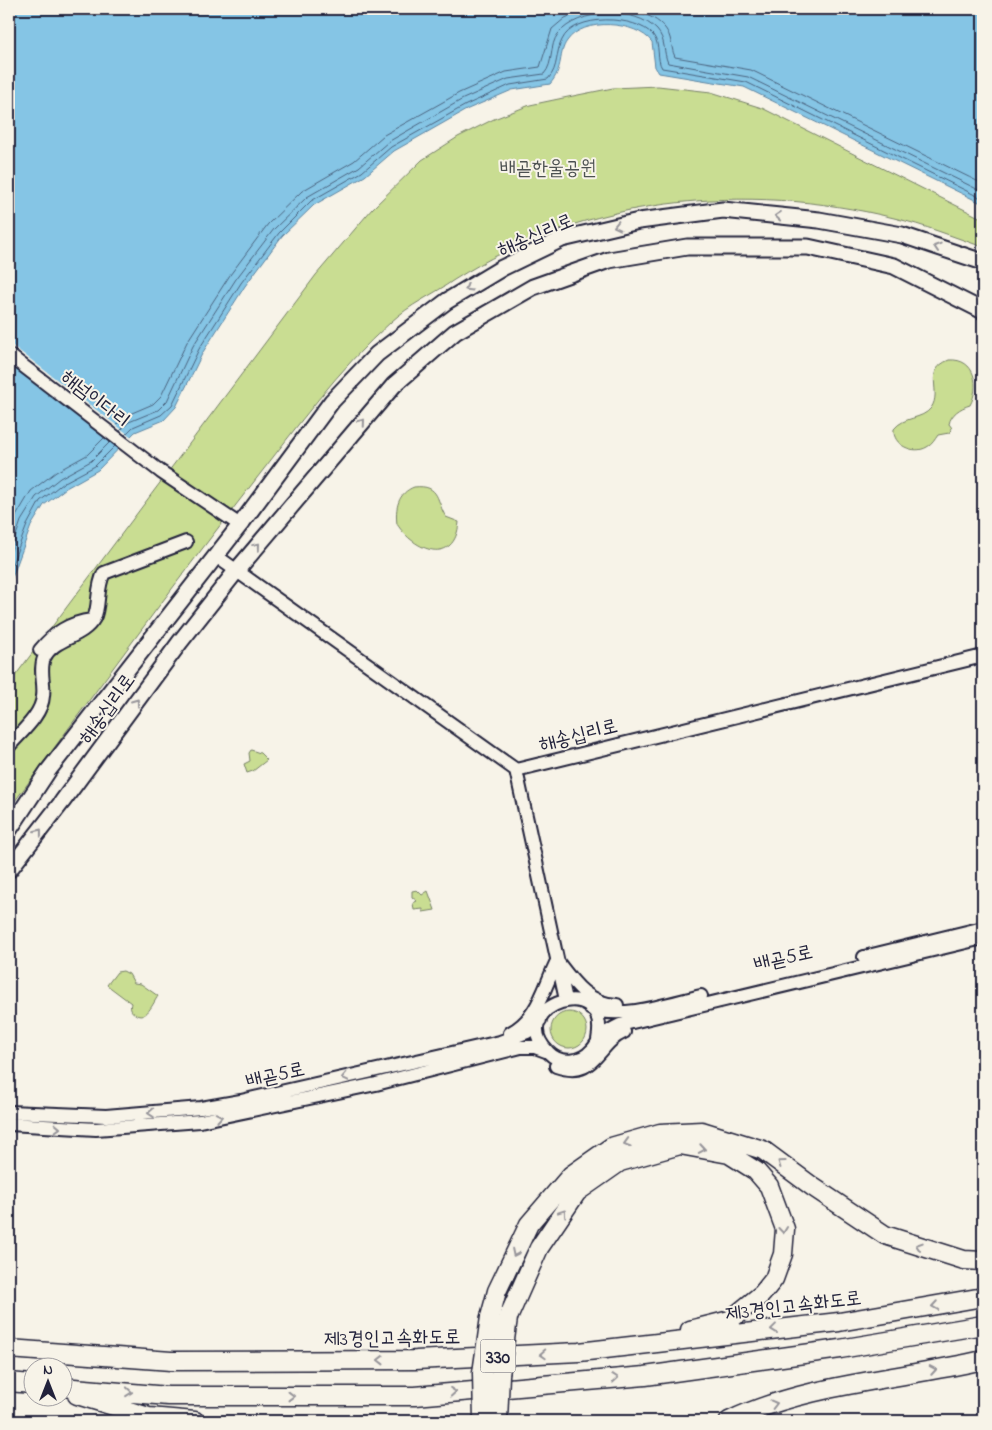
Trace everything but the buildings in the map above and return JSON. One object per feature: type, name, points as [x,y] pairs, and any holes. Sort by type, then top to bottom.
[{"type":"highway","points":[[483,1421],[482,1373],[490,1317],[497,1291],[529,1224],[571,1175],[611,1147],[660,1133],[702,1130],[763,1150],[812,1187],[885,1235],[964,1260],[983,1261]]},
{"type":"highway","points":[[498,1421],[500,1375],[508,1318],[539,1248],[577,1192],[620,1162],[680,1145],[729,1154],[756,1171],[769,1186],[785,1229],[783,1254],[774,1279],[762,1294],[730,1320],[579,1352]]},
{"type":"highway","name":"제3경인고속화도로","points":[[9,1349],[171,1360],[416,1360],[579,1352],[838,1322],[983,1298]]},
{"type":"highway","name":"330","points":[[72,1388],[168,1396],[415,1396],[645,1376],[840,1349],[983,1325]]},
{"type":"highway","points":[[729,1421],[753,1410],[839,1387],[983,1360]]},
{"type":"highway","points":[[9,1382],[22,1383]]},
{"type":"highway","points":[[72,1394],[150,1417],[195,1421]]},
{"type":"main road","name":"해송십리로","points":[[9,830],[48,771],[240,526],[332,401],[377,354],[447,301],[502,268],[562,240],[639,221],[723,210],[819,220],[902,235],[983,262]]},
{"type":"main road","name":"해송십리로","points":[[9,870],[62,802],[180,642],[237,570],[394,386],[455,332],[533,287],[600,263],[687,246],[808,246],[894,266],[983,311]]},
{"type":"street","name":"해넘이다리","points":[[9,355],[161,472],[240,526]]},
{"type":"street","points":[[9,746],[38,711],[43,696],[38,664],[40,650],[52,635],[70,626],[92,620],[98,585],[104,574],[186,542]]},
{"type":"street","name":"해송십리로","points":[[216,556],[516,770],[983,656]]},
{"type":"street","points":[[516,770],[566,1000]]},
{"type":"street","name":"배곧5로","points":[[376,1084],[521,1048],[535,1047],[559,1059],[578,1060],[587,1056],[598,1040],[620,1025],[665,1008],[980,934]]},
{"type":"street","points":[[557,961],[582,991],[599,1002],[665,1008]]},
{"type":"street","points":[[373,1071],[433,1052],[511,1032],[534,1013],[557,961]]},
{"type":"street","name":"배곧5로","points":[[9,1112],[106,1116],[168,1112],[241,1101],[440,1058],[500,1042],[527,1032],[540,1020],[547,1009],[555,1003],[566,1000],[576,1000],[590,1009],[622,1011],[665,1008]]},
{"type":"street","name":"배곧5로","points":[[9,1124],[96,1129],[200,1121],[522,1054],[537,1054],[558,1067],[581,1068],[595,1060],[607,1044],[620,1034],[665,1008]]},
{"type":"street","points":[[590,1009],[598,1021],[598,1040]]},
{"type":"street","points":[[540,1020],[539,1038],[546,1051]]},
{"type":"green space","name":"배곧한울공원","points":[[658,86],[711,92],[762,108],[983,219],[983,247],[905,221],[838,207],[781,200],[724,199],[667,204],[611,214],[557,230],[504,252],[454,280],[398,316],[353,359],[336,379],[191,564],[9,809],[9,684],[316,275],[372,209],[422,160],[458,137],[494,119],[530,105],[568,97],[613,88]]},
{"type":"green space","points":[[949,360],[965,364],[973,375],[975,390],[970,405],[954,414],[949,424],[952,428],[949,433],[938,435],[929,446],[916,450],[905,447],[896,440],[894,429],[903,422],[923,415],[931,408],[935,395],[934,382],[936,370]]},
{"type":"green space","points":[[414,487],[429,488],[433,491],[446,517],[459,522],[456,536],[450,545],[442,550],[423,547],[404,534],[397,524],[397,507],[401,497]]},
{"type":"green space","points":[[251,750],[260,753],[267,760],[253,771],[247,773],[244,764],[250,761],[249,753]]},
{"type":"green space","points":[[417,890],[422,895],[428,891],[435,910],[423,912],[423,909],[414,910],[413,903],[417,901],[412,897],[412,891]]},
{"type":"green space","points":[[123,971],[129,974],[134,983],[141,984],[158,996],[149,1011],[143,1016],[133,1013],[131,1003],[107,985],[117,972]]},
{"type":"green space","points":[[569,1012],[576,1013],[582,1017],[586,1023],[586,1037],[582,1043],[576,1047],[569,1048],[562,1047],[556,1043],[552,1037],[551,1030],[552,1023],[556,1017],[562,1013]]},
{"type":"water","points":[[9,9],[983,9],[983,204],[744,87],[659,73],[655,67],[652,42],[634,30],[610,25],[597,25],[585,28],[575,33],[567,41],[559,67],[550,84],[512,90],[468,109],[394,151],[365,176],[314,205],[282,236],[245,286],[203,352],[176,407],[164,420],[135,432],[98,470],[66,488],[44,505],[31,526],[9,586]]},
{"type":"pier","points":[[9,343],[133,438],[124,447],[9,359]]}]
